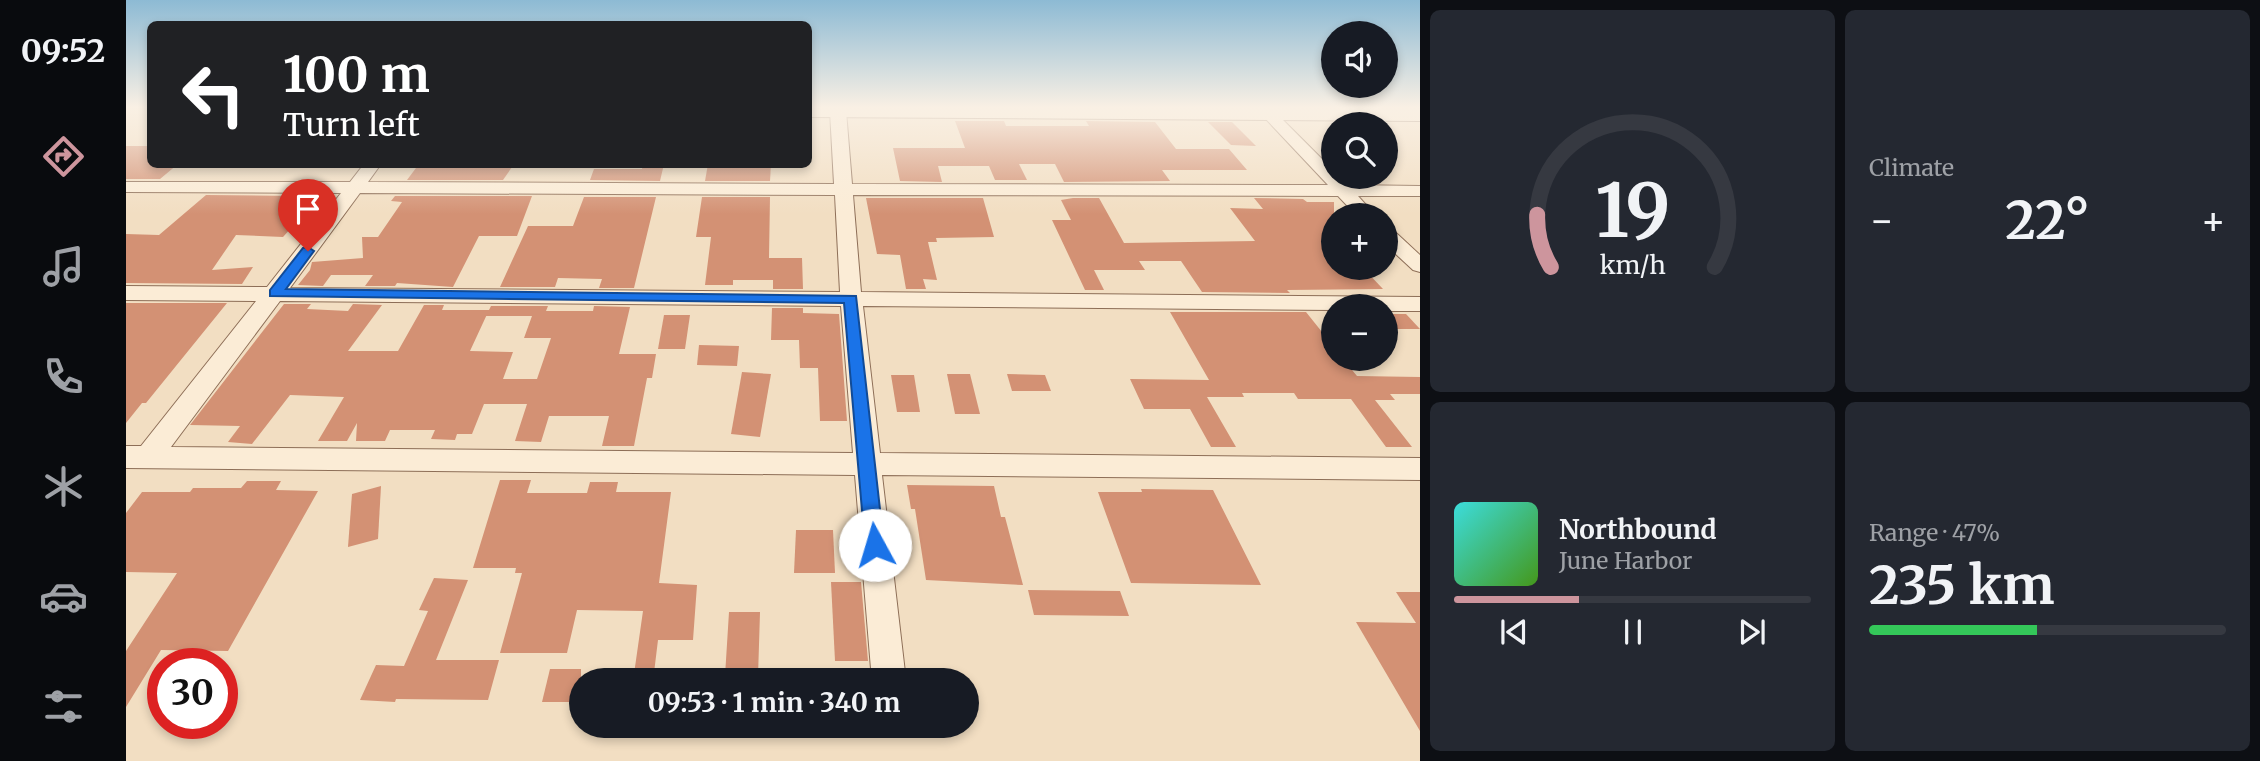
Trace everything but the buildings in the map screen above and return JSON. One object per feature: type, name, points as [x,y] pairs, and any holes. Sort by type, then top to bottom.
[{"type":"street","points":[[840,143],[866,464],[888,668]]},
{"type":"street","points":[[1296,143],[1354,203]]},
{"type":"street","points":[[137,457],[275,293],[370,168]]},
{"type":"street","points":[[126,187],[1420,191]]},
{"type":"street","points":[[1398,245],[1420,266]]},
{"type":"street","points":[[126,293],[1420,304]]},
{"type":"street","points":[[137,457],[1420,469]]},
{"type":"route","points":[[308,251],[275,293],[851,299],[875,545]]}]
